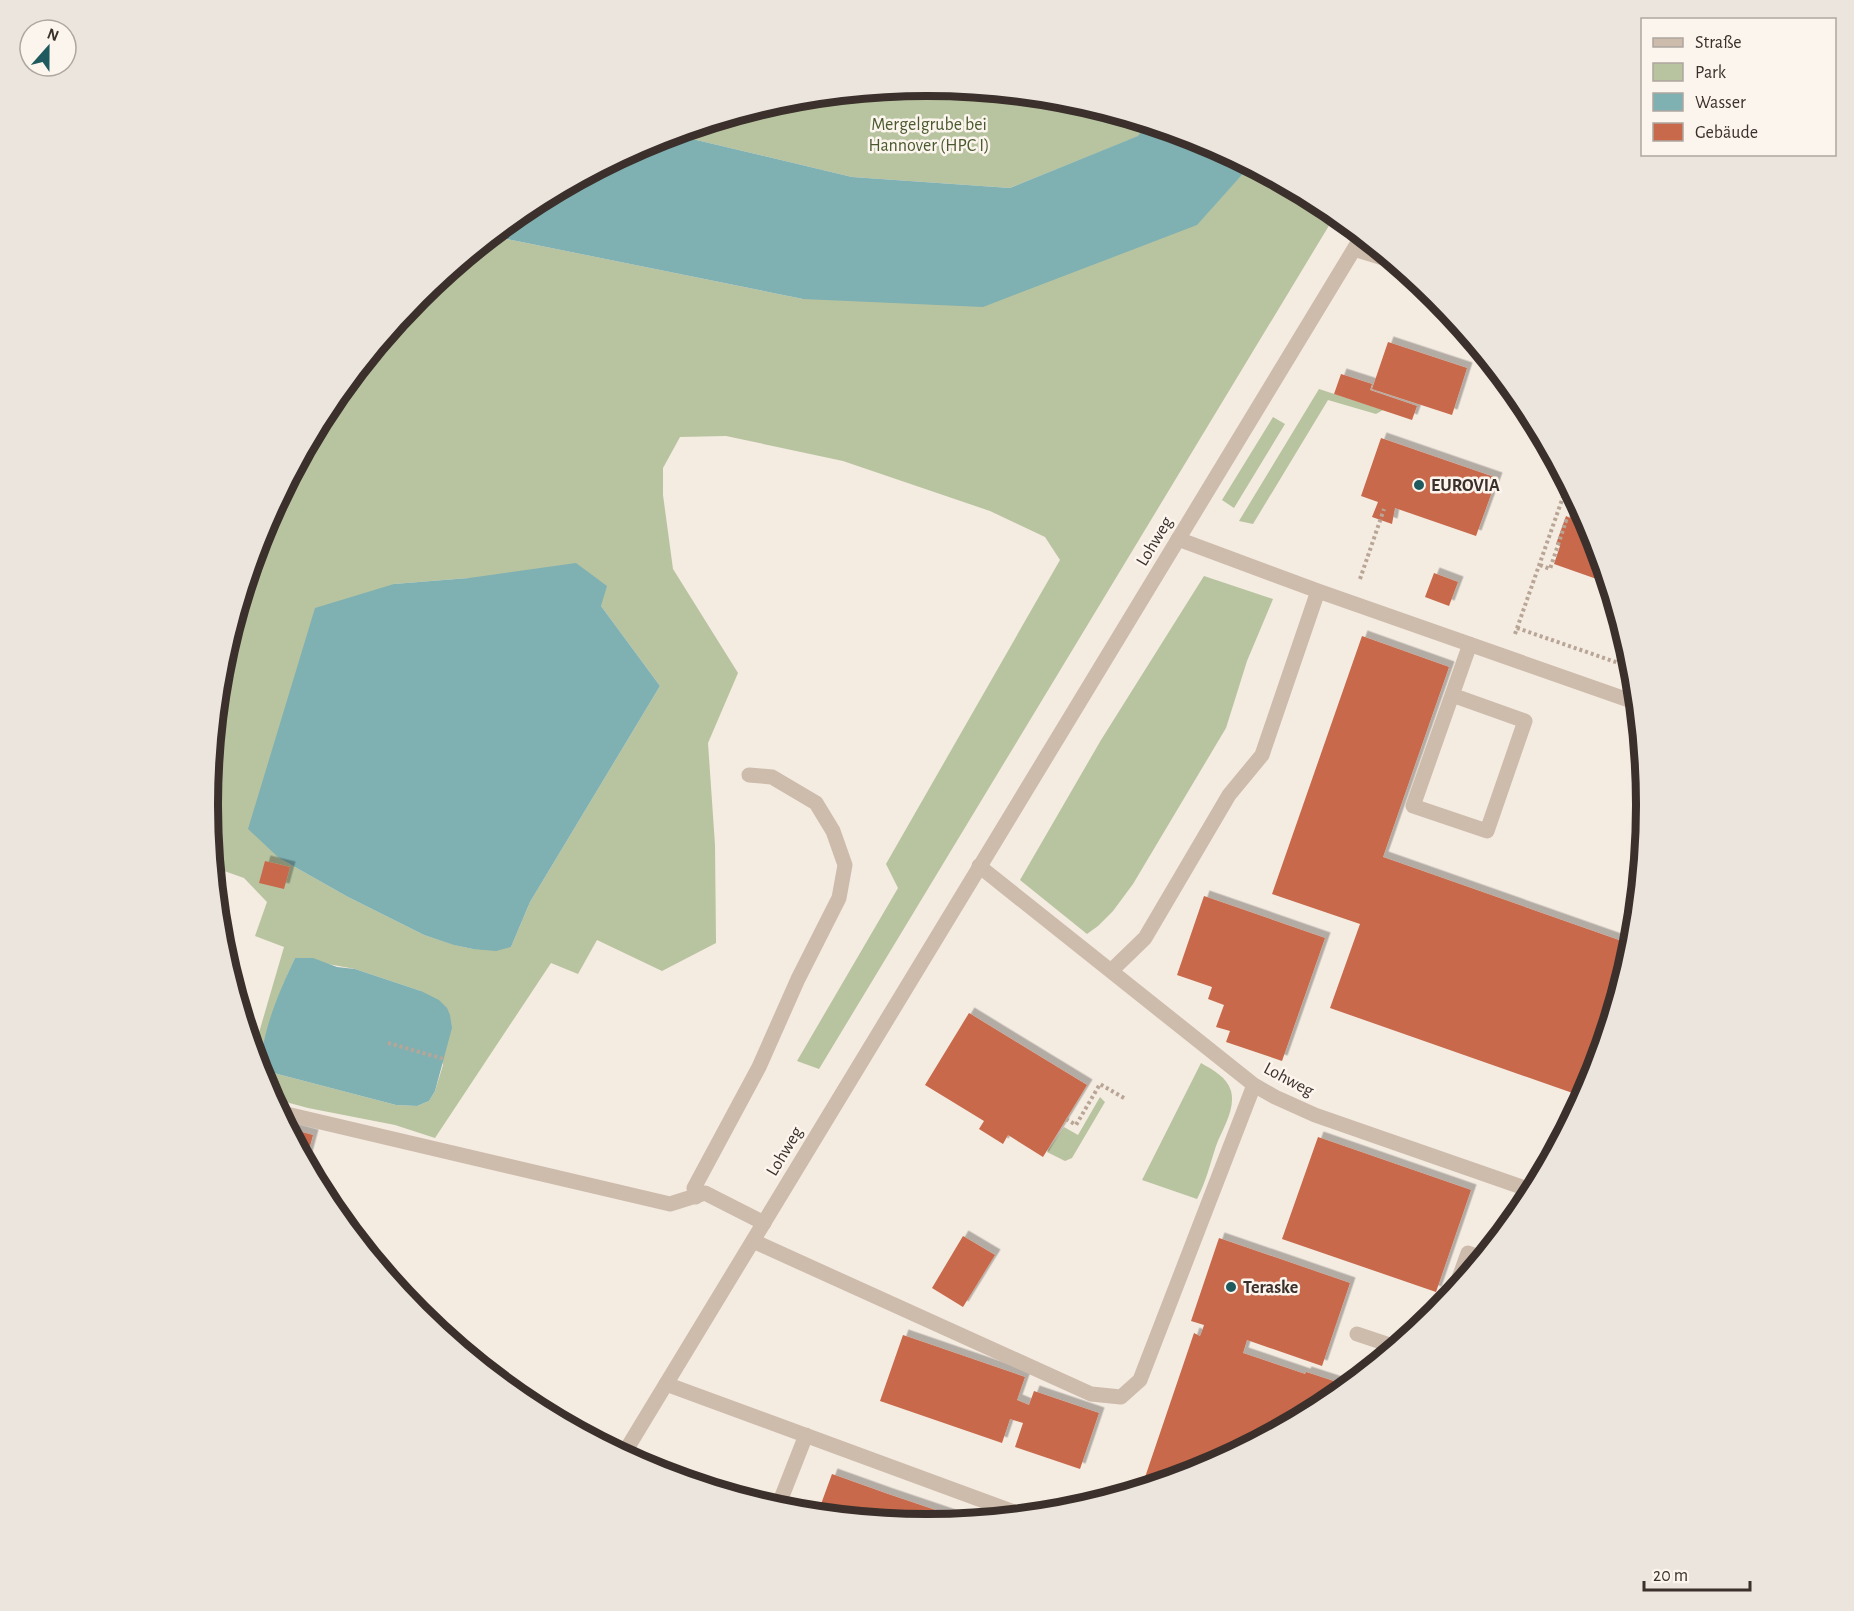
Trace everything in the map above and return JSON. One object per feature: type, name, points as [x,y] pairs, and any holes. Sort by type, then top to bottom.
[{"type":"street","name":"Lohweg","points":[[627,1448],[1358,242]]},
{"type":"street","points":[[1178,539],[1318,591],[1628,699]]},
{"type":"street","points":[[1111,971],[1145,938],[1229,795],[1262,754],[1318,591]]},
{"type":"street","points":[[1452,695],[1525,721],[1487,831],[1413,806],[1452,695],[1470,644]]},
{"type":"street","points":[[696,1197],[694,1188],[759,1067],[798,979],[839,898],[845,865],[833,831],[816,803],[772,777],[750,775]]},
{"type":"street","name":"Lohweg","points":[[979,866],[1254,1085],[1315,1115],[1524,1188]]},
{"type":"street","points":[[753,1240],[1091,1394],[1121,1397],[1140,1380],[1254,1085]]},
{"type":"street","points":[[289,1115],[670,1204],[705,1193],[764,1222]]},
{"type":"street","points":[[1461,1271],[1468,1253],[1475,1255]]},
{"type":"street","points":[[1357,1334],[1388,1344]]},
{"type":"street","points":[[666,1384],[1009,1510]]},
{"type":"street","points":[[781,1499],[806,1436]]},
{"type":"path","points":[[1507,657],[1563,496]]},
{"type":"path","points":[[1352,602],[1384,509]]},
{"type":"path","points":[[1539,565],[1550,569],[1566,521],[1568,522]]},
{"type":"path","points":[[1517,628],[1622,664]]},
{"type":"path","points":[[388,1043],[444,1059]]},
{"type":"path","points":[[1066,1119],[1076,1125],[1100,1084],[1124,1098]]},
{"type":"green space","name":"Mergelgrube bei Hannover (HPC I)","points":[[927,96],[1020,102],[1111,120],[1143,130],[1139,136],[1010,188],[852,177],[688,138],[743,120],[834,102]]},
{"type":"green space","points":[[1245,171],[1282,191],[1331,223],[819,1069],[797,1061],[898,888],[886,864],[1060,560],[1045,537],[990,511],[843,461],[726,436],[680,437],[663,468],[663,495],[673,569],[738,673],[708,743],[715,845],[716,943],[662,971],[597,940],[578,974],[551,963],[435,1138],[395,1125],[283,1101],[270,1072],[396,1105],[417,1106],[429,1101],[435,1091],[443,1065],[421,991],[355,969],[295,958],[270,1023],[263,1054],[258,1036],[284,947],[255,936],[267,902],[244,878],[221,870],[218,806],[219,759],[231,667],[242,622],[255,577],[272,534],[291,492],[337,411],[364,374],[425,304],[459,272],[502,238],[803,299],[1196,225]],"holes":[[[469,578],[601,606],[660,686],[530,902],[511,947],[473,949],[424,935],[348,897],[279,858],[394,584]]]},
{"type":"green space","points":[[1319,389],[1383,410],[1376,414],[1328,400],[1253,524],[1239,521]]},
{"type":"green space","points":[[1273,417],[1285,424],[1234,508],[1222,500]]},
{"type":"green space","points":[[1204,576],[1273,599],[1247,661],[1226,728],[1133,884],[1113,911],[1087,934],[1020,880],[1101,740]]},
{"type":"green space","points":[[1201,1063],[1215,1071],[1229,1086],[1232,1105],[1197,1199],[1142,1180]]},
{"type":"green space","points":[[1100,1097],[1105,1102],[1072,1158],[1065,1161],[1047,1152],[1064,1127],[1078,1135]]},
{"type":"water","points":[[1142,130],[1155,134],[1199,150],[1245,171],[1197,225],[983,307],[803,299],[502,238],[572,191],[613,169],[688,138],[852,177],[1010,188],[1138,136]]},
{"type":"water","points":[[576,563],[607,586],[601,606],[660,686],[530,902],[511,947],[496,951],[473,949],[424,935],[348,897],[279,858],[248,829],[315,608],[394,584],[469,578]]},
{"type":"water","points":[[295,958],[313,958],[421,991],[439,1000],[447,1008],[452,1028],[435,1091],[429,1101],[417,1106],[396,1105],[270,1072],[262,1050],[278,996]]},
{"type":"building","points":[[1388,342],[1467,368],[1452,415],[1372,389]]},
{"type":"building","points":[[1341,374],[1372,384],[1370,390],[1417,406],[1412,420],[1334,394]]},
{"type":"building","points":[[1381,438],[1497,478],[1476,536],[1395,508],[1392,524],[1372,517],[1378,502],[1361,496]]},
{"type":"building","points":[[1572,512],[1600,580],[1554,564],[1560,546],[1556,544],[1566,516],[1570,518]]},
{"type":"building","points":[[1434,573],[1458,582],[1449,606],[1425,597]]},
{"type":"building","points":[[1362,636],[1449,667],[1383,857],[1623,942],[1599,1034],[1574,1094],[1330,1008],[1360,924],[1272,894]]},
{"type":"building","points":[[265,861],[290,867],[284,889],[259,883]]},
{"type":"building","points":[[1204,896],[1325,938],[1282,1061],[1226,1042],[1230,1031],[1216,1027],[1224,1005],[1208,999],[1212,987],[1177,975]]},
{"type":"building","points":[[969,1013],[1087,1085],[1043,1157],[1008,1135],[1003,1144],[979,1129],[984,1121],[925,1085]]},
{"type":"building","points":[[297,1131],[313,1135],[309,1152]]},
{"type":"building","points":[[1318,1137],[1471,1190],[1436,1292],[1282,1239]]},
{"type":"building","points":[[963,1236],[995,1255],[963,1307],[932,1288]]},
{"type":"building","points":[[1219,1238],[1350,1283],[1322,1366],[1247,1340],[1243,1353],[1338,1383],[1282,1420],[1241,1442],[1199,1461],[1144,1481],[1194,1333],[1200,1336],[1204,1325],[1191,1321]]},
{"type":"building","points":[[903,1335],[1025,1377],[1017,1400],[1029,1405],[1034,1391],[1099,1413],[1080,1469],[1015,1447],[1023,1423],[1010,1419],[1002,1443],[880,1401]]},
{"type":"building","points":[[832,1474],[948,1514],[881,1513],[820,1507]]},
{"type":"place","name":"EUROVIA","points":[[1419,485]]},
{"type":"place","name":"Teraske","points":[[1231,1287]]}]
